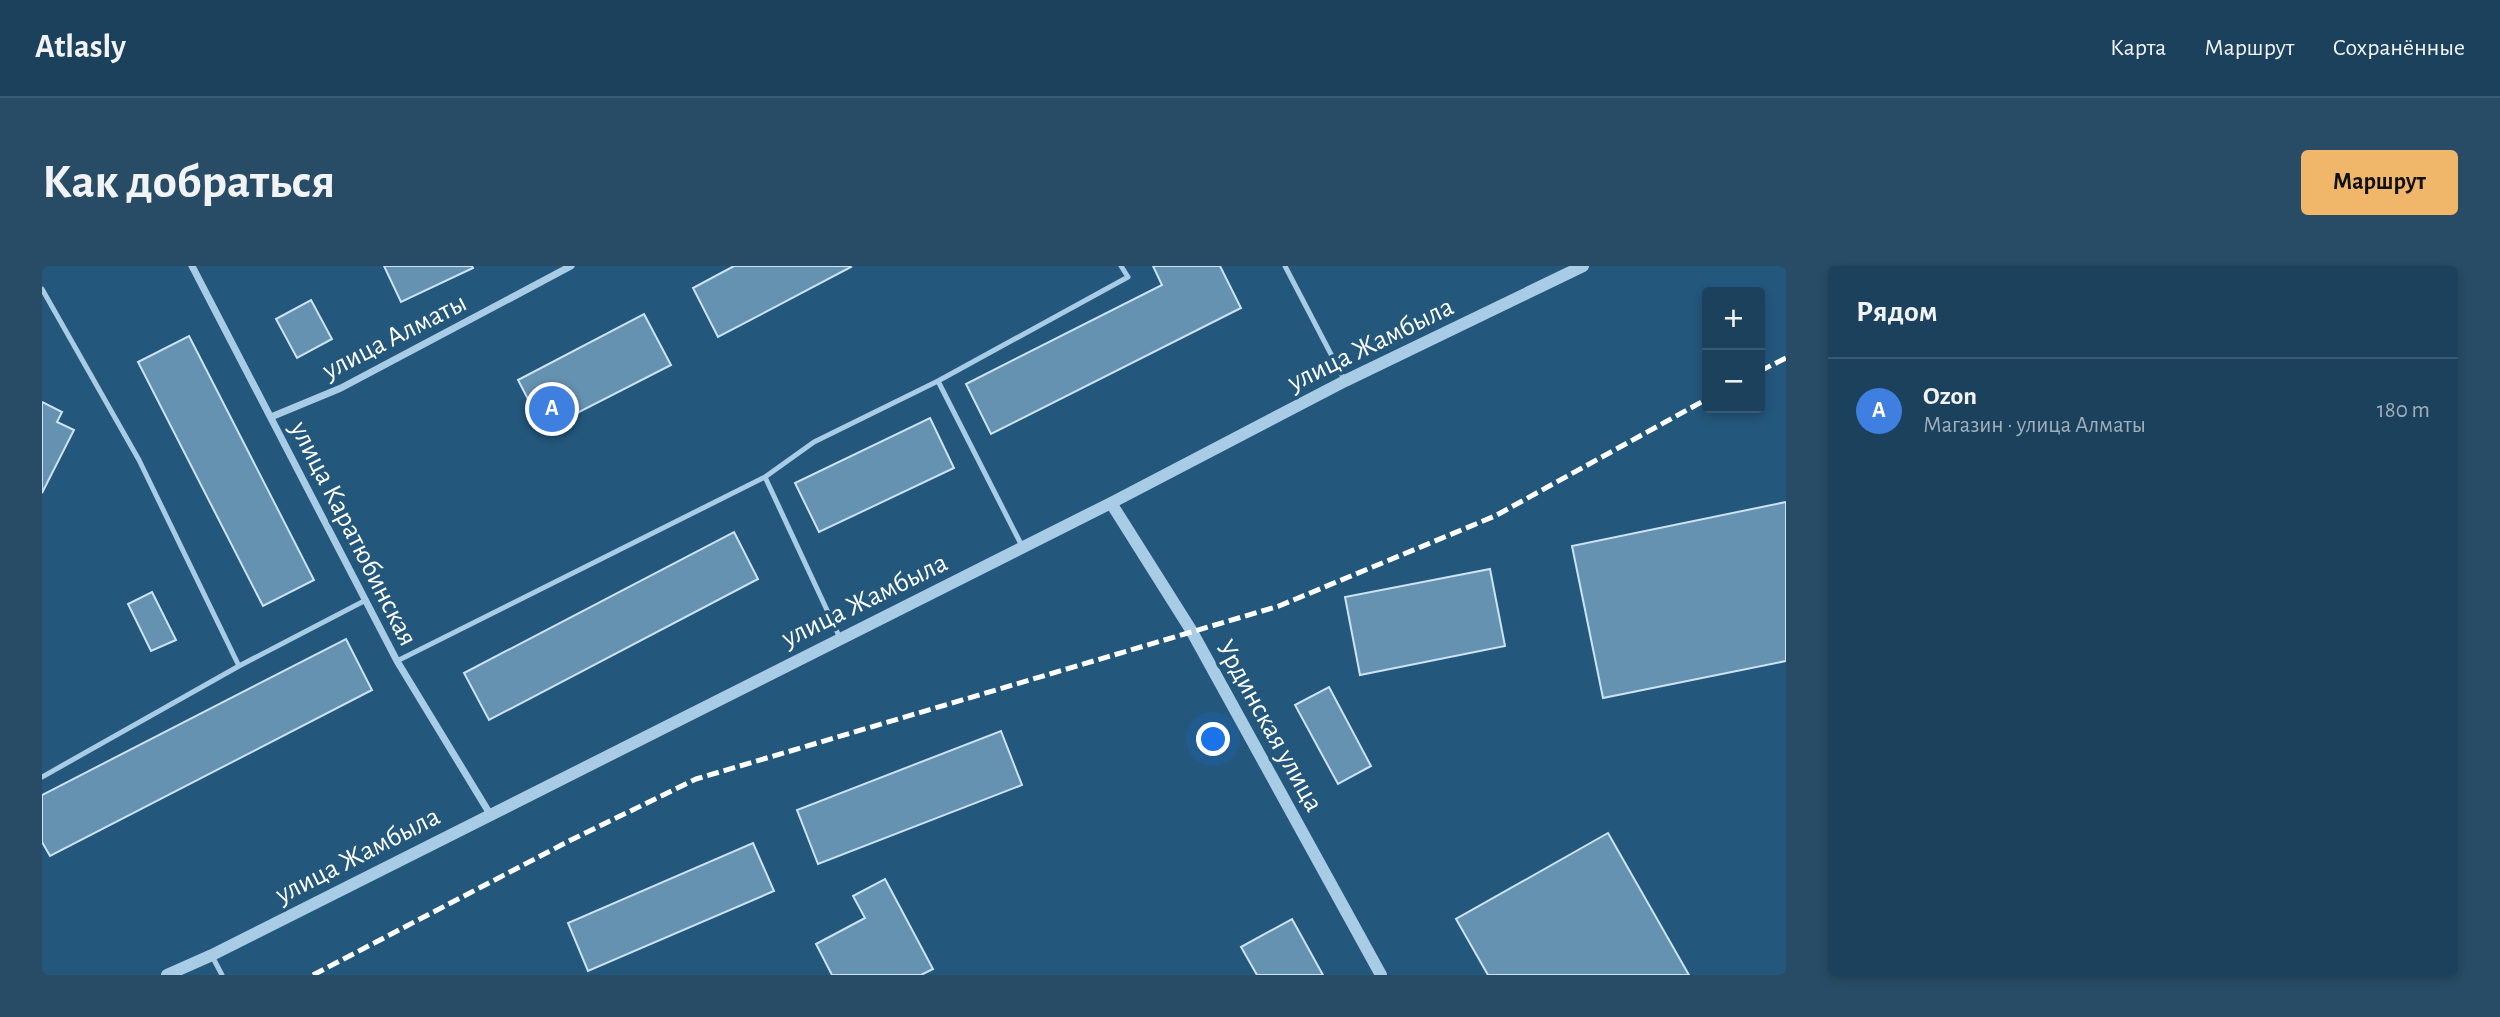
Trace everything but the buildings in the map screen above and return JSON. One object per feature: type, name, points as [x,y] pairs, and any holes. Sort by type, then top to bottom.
[{"type":"street","name":"улица Каратюбинская","points":[[192,266],[397,661],[490,814]]},
{"type":"street","name":"улица Алматы","points":[[271,417],[341,387],[571,266]]},
{"type":"street","name":"улица Жамбыла","points":[[167,975],[212,955],[1023,548],[1345,381],[1583,266]]},
{"type":"street","name":"Урдинская улица","points":[[1111,503],[1191,630],[1381,975]]},
{"type":"lane","points":[[397,661],[765,477],[814,442],[938,381],[1128,277],[1121,266]]},
{"type":"lane","points":[[1285,266],[1345,381]]},
{"type":"lane","points":[[42,289],[139,460],[239,666]]},
{"type":"lane","points":[[938,381],[1023,548]]},
{"type":"lane","points":[[765,477],[840,638]]},
{"type":"lane","points":[[42,777],[239,666],[366,600]]},
{"type":"lane","points":[[212,955],[222,975]]},
{"type":"railway","points":[[1765,368],[1786,358]]},
{"type":"railway","points":[[313,975],[571,840],[696,779],[1279,606],[1495,516],[1702,402]]},
{"type":"place","name":"Ozon","points":[[552,409]]}]
